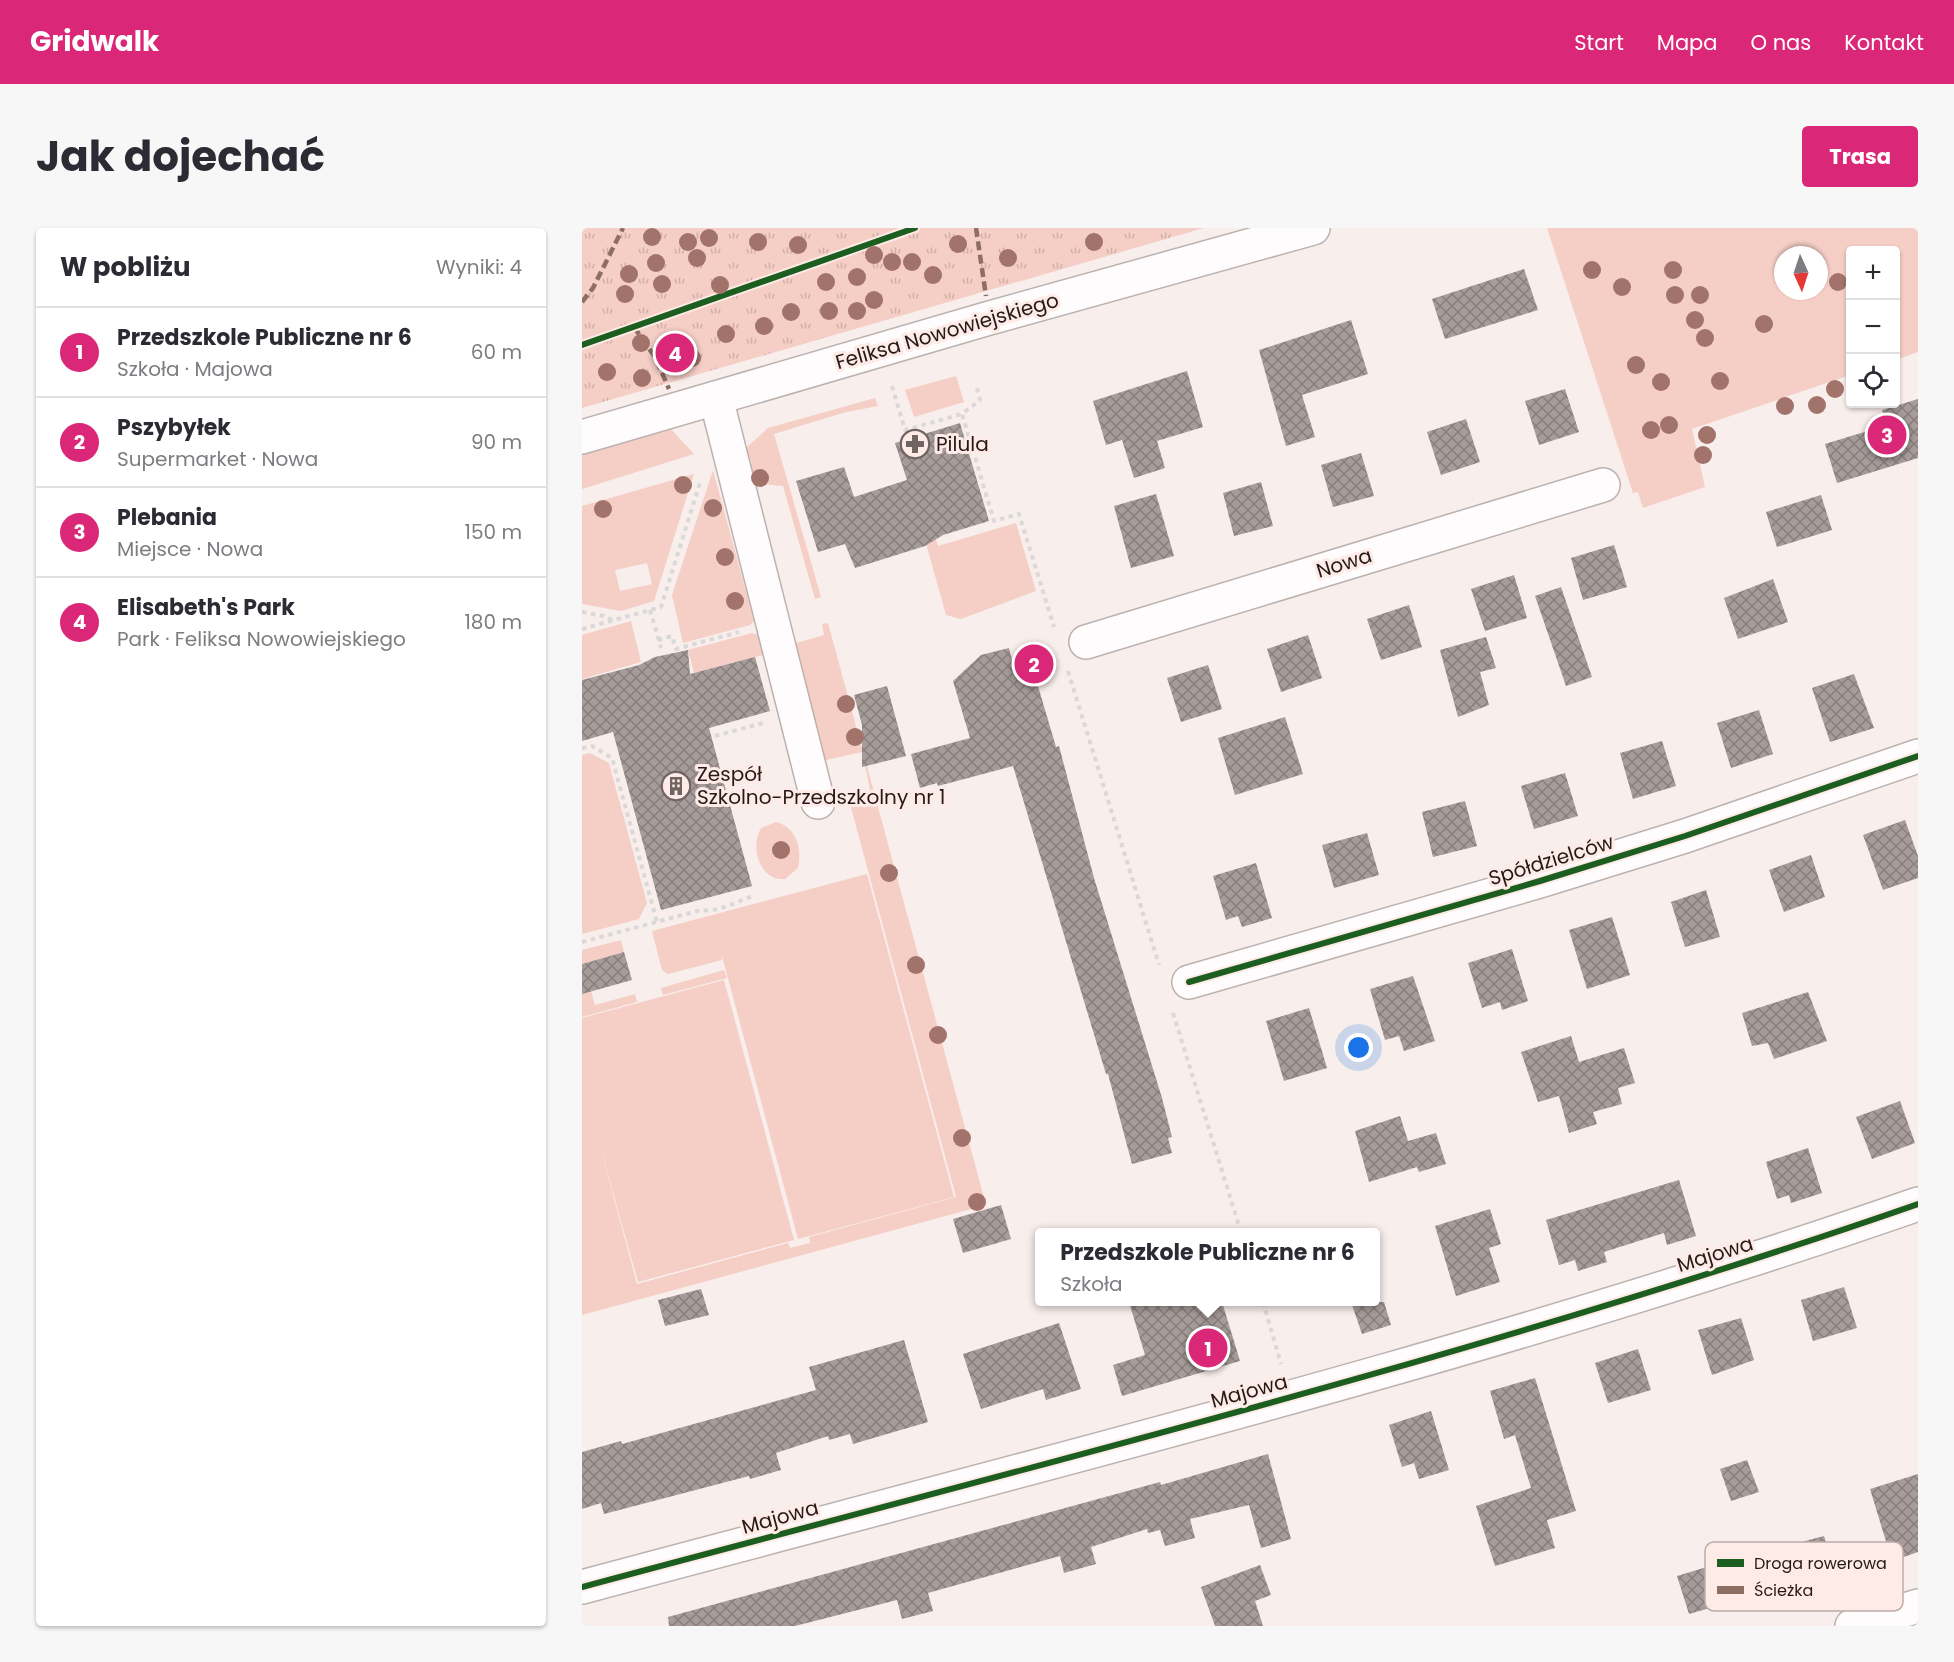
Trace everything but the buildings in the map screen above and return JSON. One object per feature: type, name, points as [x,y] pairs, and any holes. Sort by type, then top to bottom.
[{"type":"street","name":"Feliksa Nowowiejskiego","points":[[582,437],[986,319],[1313,228]]},
{"type":"street","points":[[716,398],[818,802]]},
{"type":"street","name":"Nowa","points":[[1075,652],[1603,485]]},
{"type":"street","name":"Spółdzielców","points":[[1173,985],[1608,860],[1918,756]]},
{"type":"street","name":"Majowa","points":[[582,1587],[1315,1390],[1780,1252],[1918,1204]]},
{"type":"street","points":[[1903,1611],[1918,1606]]},
{"type":"street","points":[[1852,1626],[1902,1611]]},
{"type":"path","points":[[892,386],[905,430],[962,414],[980,400],[977,388]]},
{"type":"path","points":[[962,414],[994,521],[1019,514],[1054,628]]},
{"type":"path","points":[[582,629],[661,607],[704,472]]},
{"type":"path","points":[[650,610],[661,648]]},
{"type":"path","points":[[582,612],[604,616],[612,621]]},
{"type":"path","points":[[658,640],[672,636],[676,649],[740,632]]},
{"type":"path","points":[[1075,652],[1173,985],[1240,1228]]},
{"type":"path","points":[[582,748],[592,746],[612,758],[657,922]]},
{"type":"path","points":[[582,942],[701,910],[716,910],[753,896]]},
{"type":"green space","points":[[582,228],[1204,228],[582,408]]},
{"type":"green space","points":[[1547,228],[1918,228],[1918,352],[1900,359],[1900,246],[1846,246],[1846,376],[1692,429],[1705,487],[1643,508],[1638,492],[1633,493]]},
{"type":"green space","points":[[956,376],[964,402],[914,417],[905,390]]},
{"type":"green space","points":[[875,398],[878,406],[846,412],[774,434],[821,597],[815,599],[783,486],[753,483],[748,464],[752,463],[745,449],[768,428]]},
{"type":"green space","points":[[670,428],[694,454],[582,489],[582,454]]},
{"type":"green space","points":[[713,470],[754,621],[750,625],[683,643],[672,595]]},
{"type":"green space","points":[[694,474],[654,601],[621,611],[582,604],[582,506]],"holes":[[[647,563],[652,584],[620,591],[615,570]]]},
{"type":"green space","points":[[1016,523],[1036,591],[961,619],[946,615],[925,540],[935,537],[938,546]]},
{"type":"green space","points":[[631,621],[641,662],[582,679],[582,635]]},
{"type":"green space","points":[[828,623],[986,1205],[582,1315],[582,1018],[724,980],[794,1240],[638,1282],[597,1135],[637,1284],[788,1243],[790,1248],[810,1243],[809,1237],[956,1197],[849,800],[871,794],[862,752],[822,761],[786,646],[824,635],[822,624]]},
{"type":"green space","points":[[752,633],[758,635],[763,655],[694,673],[688,650]]},
{"type":"green space","points":[[590,753],[609,763],[647,903],[639,919],[582,934],[582,755]]},
{"type":"green space","points":[[776,822],[789,829],[798,847],[798,868],[785,879],[769,875],[763,869],[757,853],[756,844],[761,828]]},
{"type":"green space","points":[[867,874],[954,1197],[798,1239],[722,956],[722,960],[668,974],[662,970],[652,931]]},
{"type":"green space","points":[[621,940],[624,952],[582,964],[582,950]]},
{"type":"green space","points":[[724,970],[727,978],[663,995],[661,988]]},
{"type":"green space","points":[[591,991],[595,1005],[635,994],[637,1002],[582,1017],[582,994]]},
{"type":"marked path","points":[[582,302],[593,288],[623,228]]},
{"type":"marked path","points":[[976,228],[986,296]]},
{"type":"marked path","points":[[634,327],[655,357],[669,389]]},
{"type":"cycle path","points":[[582,345],[915,228]]},
{"type":"cycle path","points":[[1189,982],[1540,881],[1685,836],[1918,756]]},
{"type":"cycle path","points":[[582,1587],[1254,1408],[1588,1311],[1918,1204]]},
{"type":"place","name":"Elisabeth's Park","points":[[675,353]]},
{"type":"place","name":"Plebania","points":[[1887,435]]},
{"type":"place","name":"Pilula","points":[[915,444]]},
{"type":"place","name":"Pszybyłek","points":[[1034,664]]},
{"type":"place","name":"Zespół Szkolno-Przedszkolny nr 1","points":[[676,786]]},
{"type":"place","name":"Przedszkole Publiczne nr 6","points":[[1208,1348]]}]
